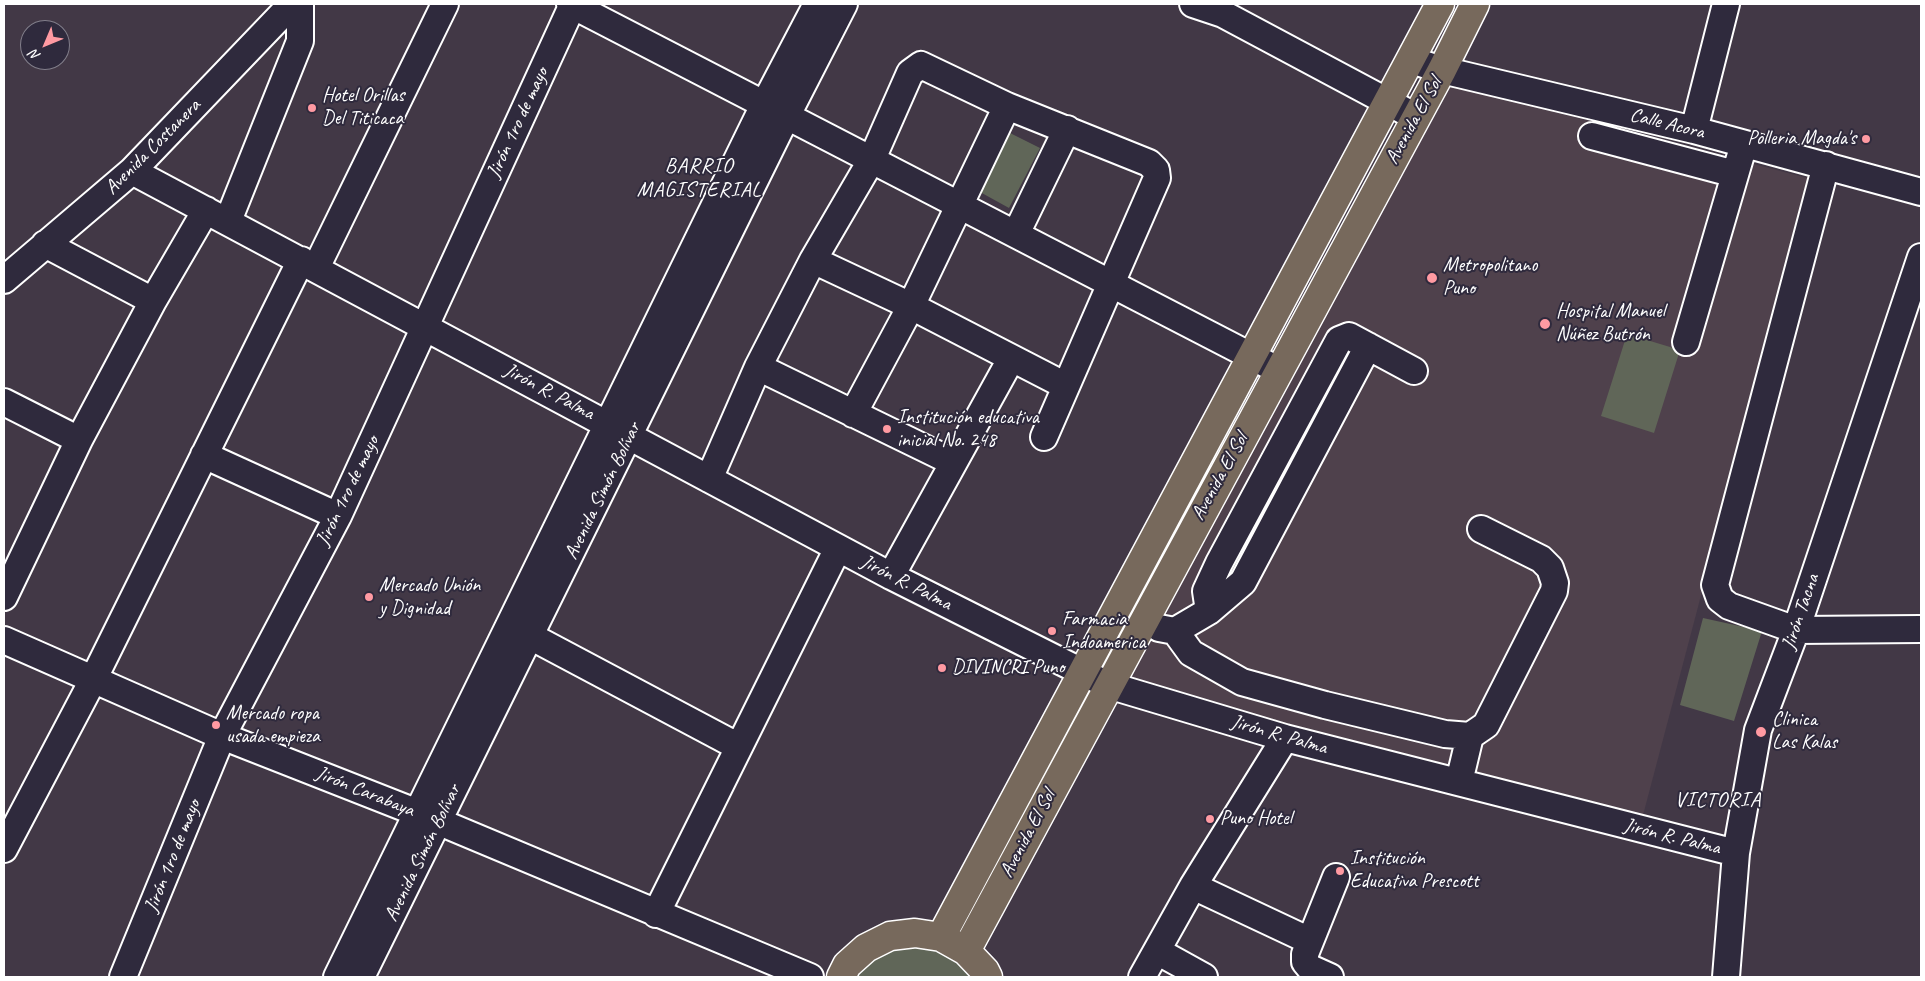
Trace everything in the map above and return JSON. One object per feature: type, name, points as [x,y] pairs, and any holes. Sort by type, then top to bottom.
[{"type":"main road","name":"Avenida El Sol","points":[[941,937],[1250,356],[1440,4]]},
{"type":"main road","name":"Avenida El Sol","points":[[966,951],[1142,620],[1442,70],[1474,4]]},
{"type":"main road","points":[[841,977],[848,965],[866,948],[890,936],[915,933],[941,937],[966,951],[985,971],[988,977]]},
{"type":"street","name":"Avenida Costanera","points":[[4,280],[132,171],[292,4]]},
{"type":"street","points":[[4,597],[80,440],[153,301],[217,215],[300,40],[300,4]]},
{"type":"street","points":[[4,849],[93,680],[204,455],[308,264],[445,4]]},
{"type":"street","points":[[572,4],[775,111],[1016,234],[1112,286],[1278,370]]},
{"type":"street","name":"Jirón 1ro de mayo","points":[[122,977],[222,736],[338,516],[572,4]]},
{"type":"street","name":"Avenida Simón Bolívar","points":[[361,977],[428,817],[775,111],[817,4]]},
{"type":"street","name":"Avenida Simón Bolívar","points":[[775,111],[844,4]]},
{"type":"street","points":[[1193,4],[1223,14],[1416,117]]},
{"type":"street","points":[[1694,130],[1726,4]]},
{"type":"street","name":"Calle Acora","points":[[1411,60],[1442,70],[1694,130],[1921,192]]},
{"type":"street","points":[[710,479],[758,367],[813,260],[872,159],[910,73],[915,67],[926,66],[1007,106],[1149,163],[1156,170],[1158,178],[1044,437]]},
{"type":"street","points":[[853,414],[911,306],[958,204],[1007,106]]},
{"type":"street","points":[[1016,234],[1067,129]]},
{"type":"street","points":[[1592,136],[1735,174]]},
{"type":"street","points":[[1686,342],[1744,144]]},
{"type":"street","points":[[1826,165],[1715,585],[1720,599],[1729,606],[1796,630],[1921,629]]},
{"type":"street","name":"Jirón R. Palma","points":[[132,171],[891,576],[1108,685],[1285,738],[1736,853]]},
{"type":"street","points":[[45,244],[153,301]]},
{"type":"street","name":"Jirón Tacna","points":[[1726,977],[1736,853],[1758,730],[1796,630],[1921,257]]},
{"type":"street","points":[[813,260],[911,306],[1066,386]]},
{"type":"street","points":[[1142,620],[1160,629],[1175,631],[1209,611],[1206,591],[1219,563],[1336,344],[1344,337],[1349,336],[1414,371]]},
{"type":"street","points":[[891,576],[1011,359]]},
{"type":"street","points":[[758,367],[953,462]]},
{"type":"street","points":[[4,402],[80,440]]},
{"type":"street","name":"Avenida Simón Bolívar","points":[[337,977],[530,636],[619,430]]},
{"type":"street","points":[[204,455],[338,516]]},
{"type":"street","points":[[1175,631],[1190,654],[1242,682],[1445,734],[1470,736],[1486,725],[1554,591],[1555,583],[1550,568],[1540,560],[1481,529]]},
{"type":"street","points":[[656,914],[838,548]]},
{"type":"street","points":[[530,636],[739,747]]},
{"type":"street","name":"Jirón Carabaya","points":[[4,640],[222,736],[428,817],[810,977]]},
{"type":"street","points":[[1459,782],[1470,736]]},
{"type":"street","points":[[1142,977],[1194,886],[1285,738]]},
{"type":"street","points":[[1330,977],[1310,968],[1304,962],[1305,954],[1336,878]]},
{"type":"street","points":[[1194,886],[1310,941]]},
{"type":"street","points":[[1157,951],[1204,977]]},
{"type":"shaded area","name":"Hospital Manuel Núñez Butrón","points":[[1452,85],[1811,179],[1642,819],[1432,765],[1128,681],[1445,87]]},
{"type":"green space","points":[[1010,133],[1040,148],[1009,208],[980,192]]},
{"type":"green space","points":[[1627,334],[1680,350],[1654,433],[1601,416]]},
{"type":"green space","points":[[1703,618],[1762,631],[1734,721],[1680,705]]},
{"type":"green space","points":[[908,942],[958,955],[978,977],[850,977],[860,965]]},
{"type":"place","name":"Hotel Orillas Del Titicaca","points":[[312,108]]},
{"type":"place","name":"Polleria Magda's","points":[[1866,139]]},
{"type":"place","name":"Metropolitano Puno","points":[[1432,278]]},
{"type":"place","name":"Hospital Manuel Núñez Butrón","points":[[1545,324]]},
{"type":"place","name":"Institución educativa inicial No. 248","points":[[887,429]]},
{"type":"place","name":"Mercado Unión y Dignidad","points":[[369,597]]},
{"type":"place","name":"Farmacia Indoamerica","points":[[1052,631]]},
{"type":"place","name":"DIVINCRI Puno","points":[[942,668]]},
{"type":"place","name":"Mercado ropa usada empieza","points":[[216,725]]},
{"type":"place","name":"Clinica Las Kalas","points":[[1761,732]]},
{"type":"place","name":"Puno Hotel","points":[[1210,819]]},
{"type":"place","name":"Institución Educativa Prescott","points":[[1340,871]]},
{"type":"district","name":"BARRIO MAGISTERIAL","points":[[699,178]]},
{"type":"district","name":"VICTORIA","points":[[1718,800]]}]
